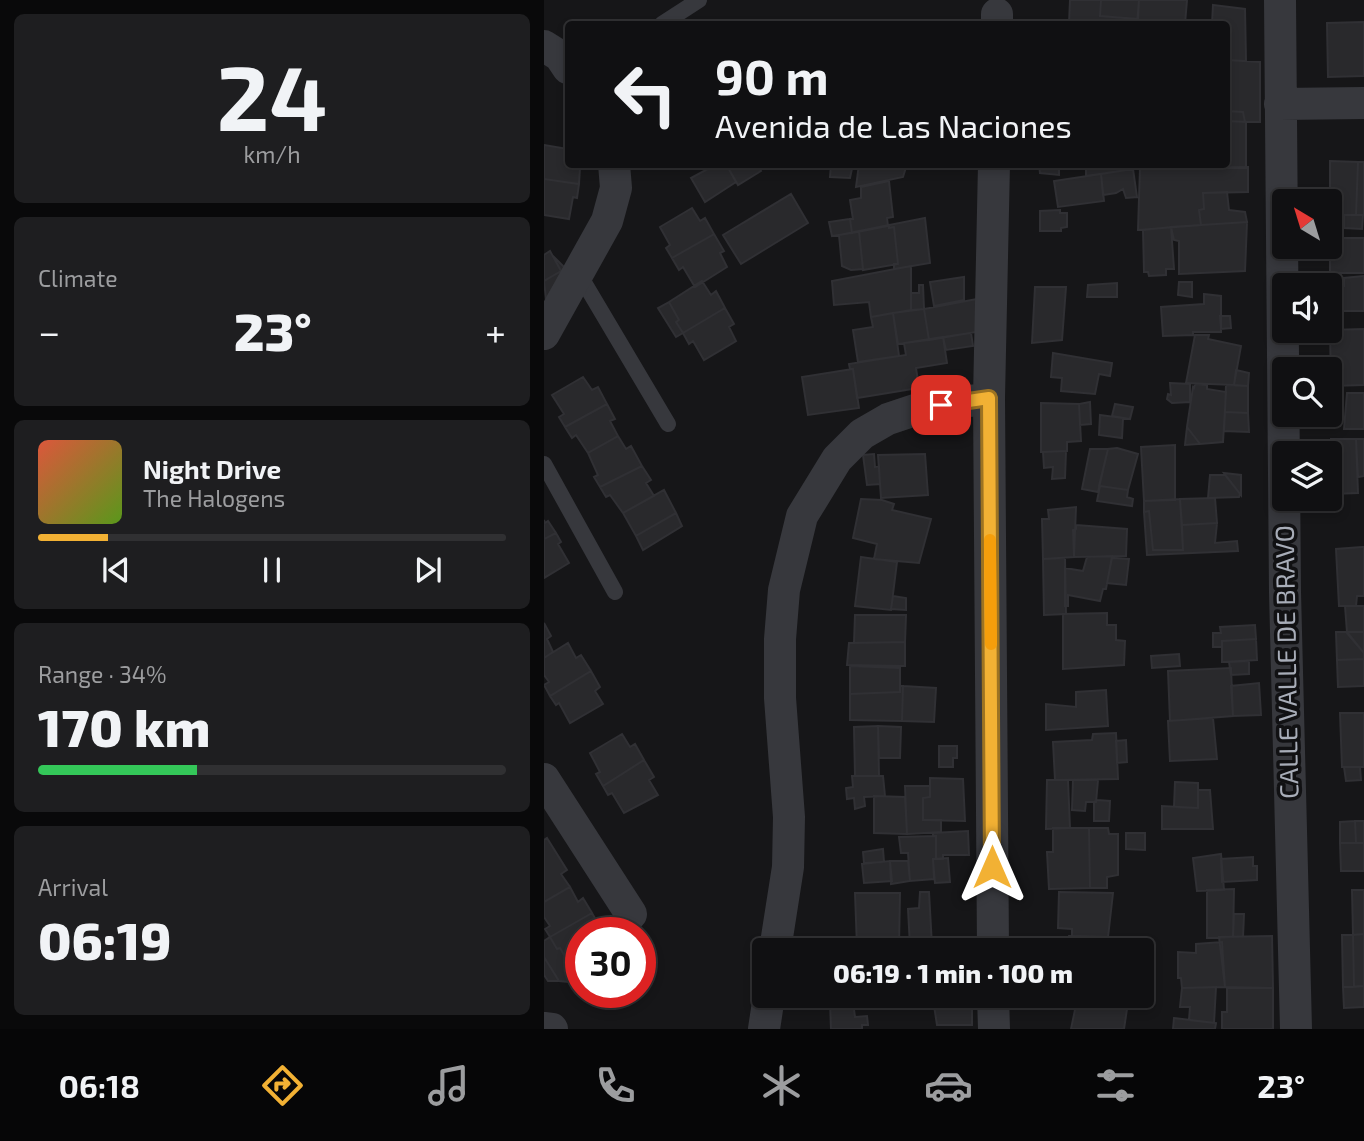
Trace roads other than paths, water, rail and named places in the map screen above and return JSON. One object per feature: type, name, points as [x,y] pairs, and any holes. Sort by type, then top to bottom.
[{"type":"street","name":"CALLE VALLE DE BRAVO","points":[[1280,0],[1285,592],[1296,1029]]},
{"type":"street","points":[[544,46],[560,56],[565,64]]},
{"type":"street","points":[[1280,104],[1364,103]]},
{"type":"street","points":[[544,334],[607,221],[616,188],[614,168]]},
{"type":"street","points":[[993,938],[989,398],[994,168]]},
{"type":"street","points":[[777,938],[788,867],[789,842],[780,698],[780,639],[784,590],[802,516],[837,459],[862,435],[888,419],[918,409],[989,398]]},
{"type":"street","points":[[544,779],[631,914]]},
{"type":"street","points":[[764,1029],[767,1008]]},
{"type":"street","points":[[993,1008],[994,1029]]},
{"type":"street","points":[[544,1028],[552,1029]]},
{"type":"lane","points":[[667,21],[699,0]]},
{"type":"lane","points":[[579,274],[668,424]]},
{"type":"lane","points":[[544,464],[615,592]]}]
